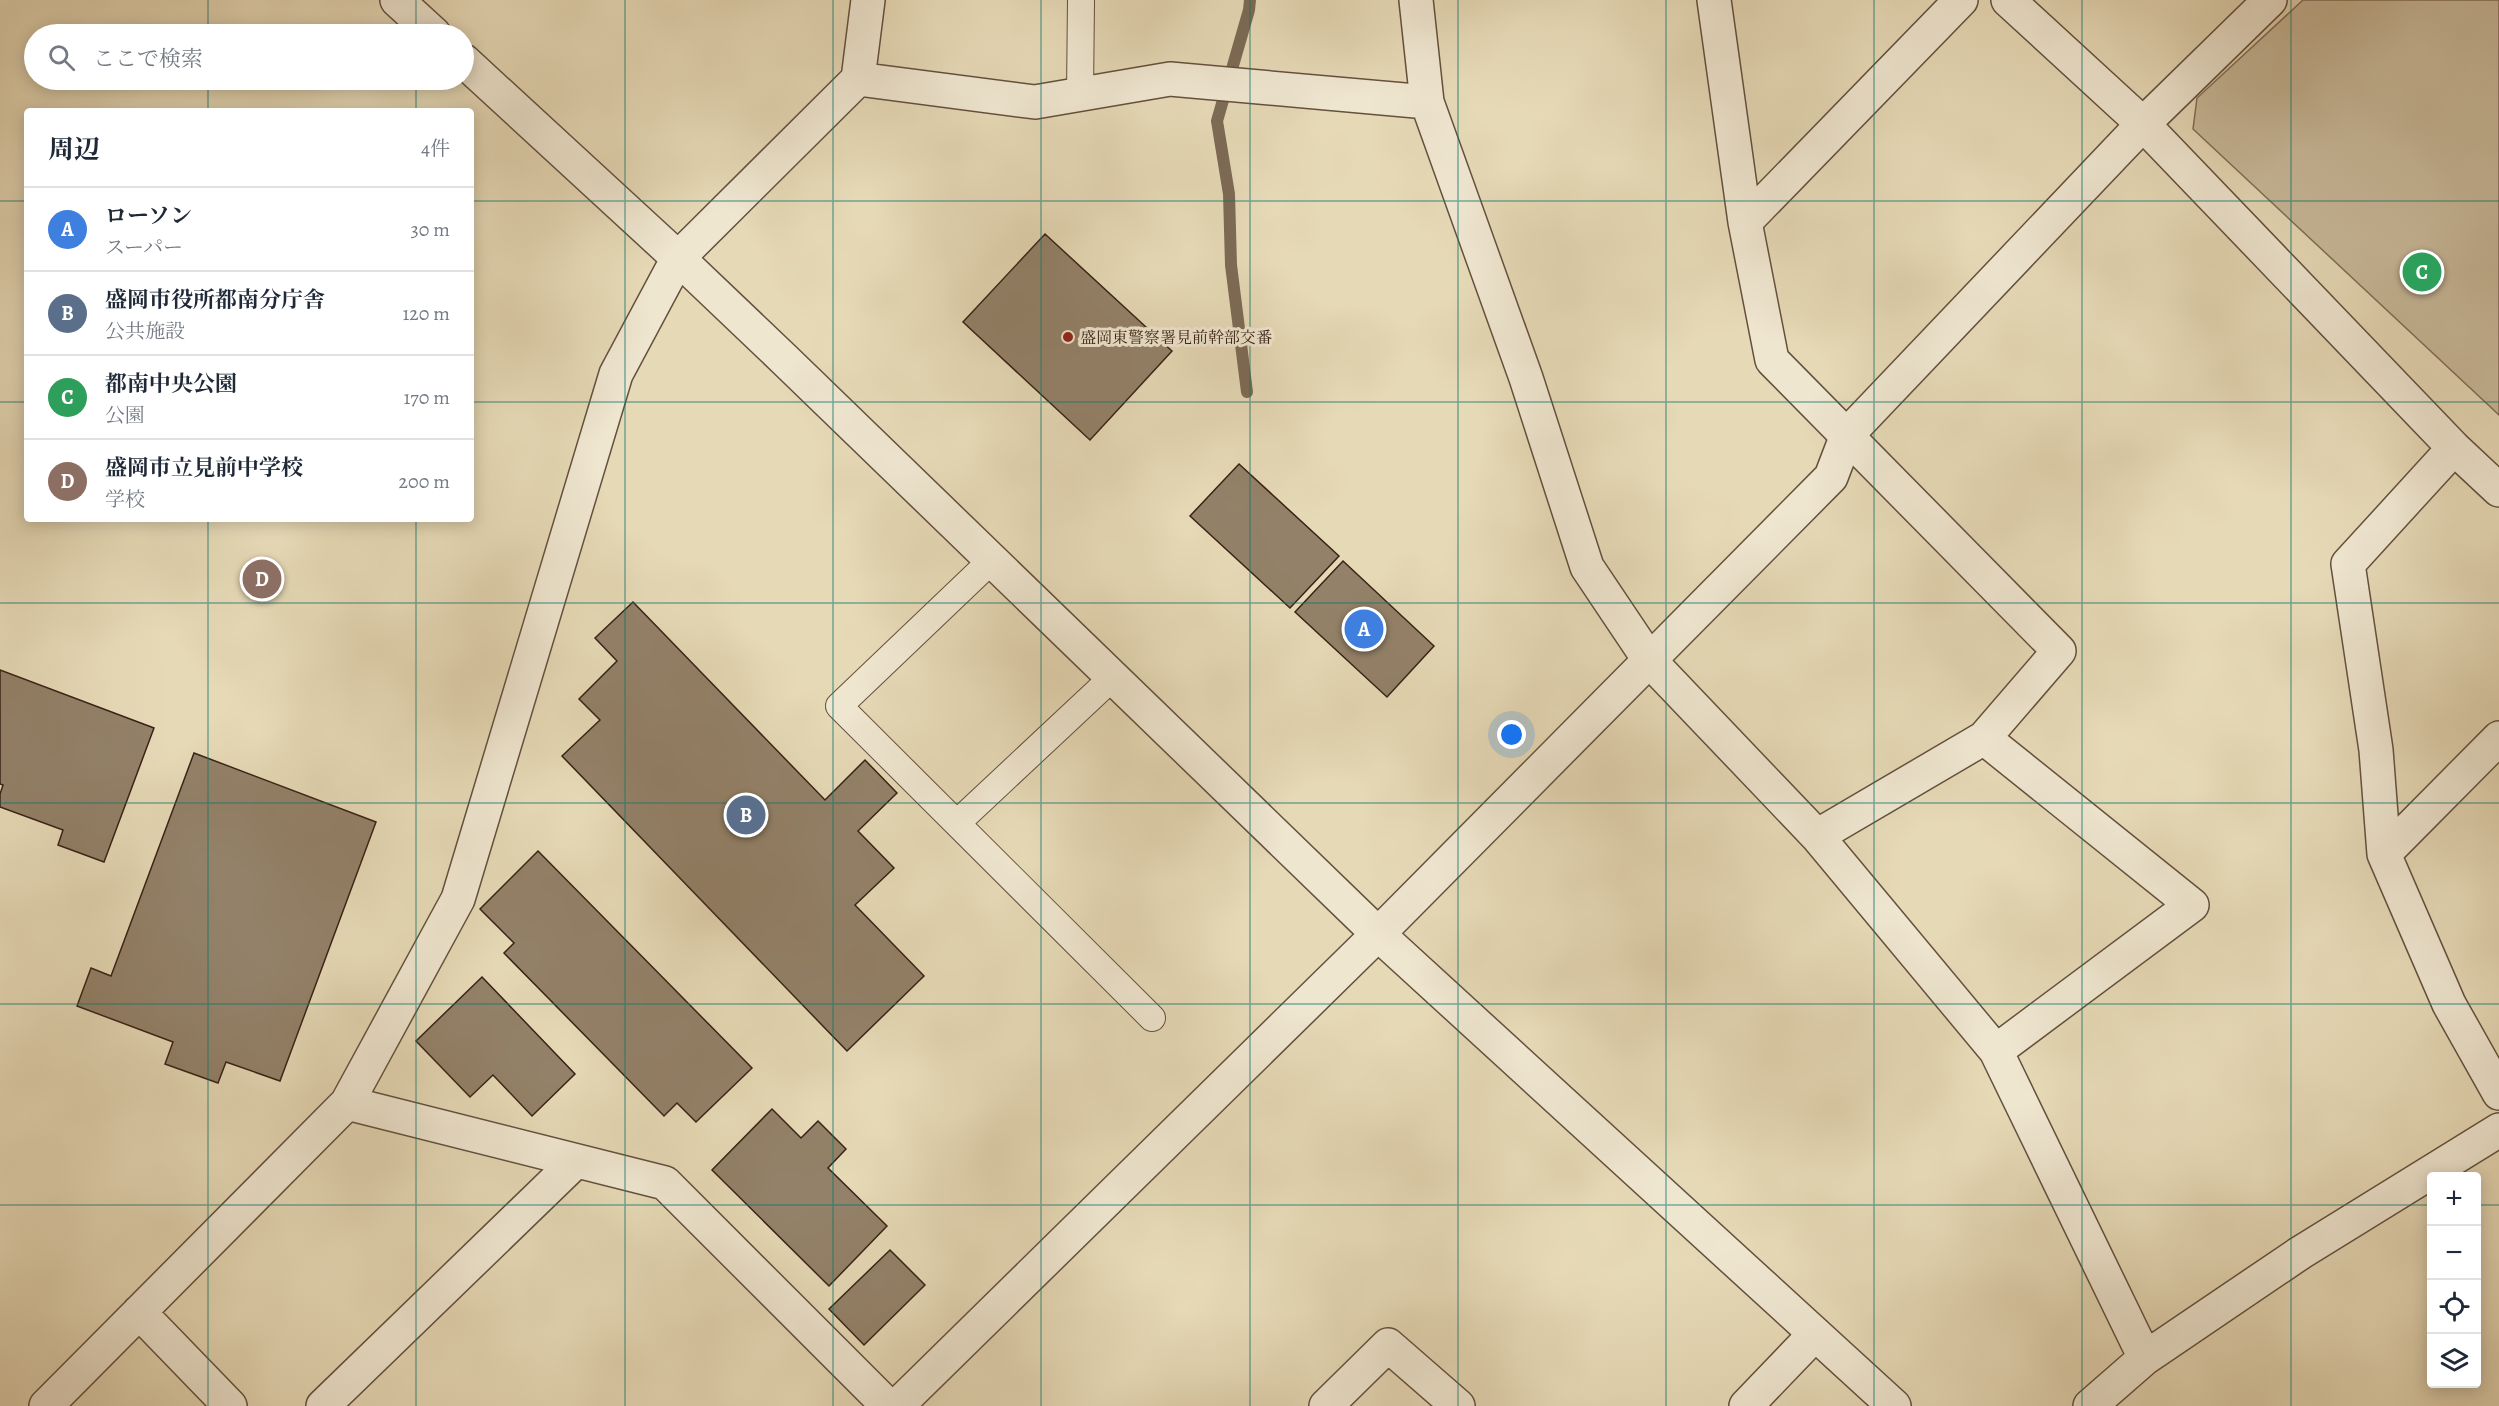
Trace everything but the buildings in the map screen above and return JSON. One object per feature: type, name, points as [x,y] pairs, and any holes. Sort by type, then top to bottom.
[{"type":"street","points":[[396,0],[423,24]]},
{"type":"street","points":[[46,1406],[347,1103],[458,899],[616,374],[678,258],[858,79],[867,0]]},
{"type":"street","points":[[1416,0],[1427,102],[1526,378],[1587,567],[1650,661],[1817,836],[1996,1051],[2145,1358]]},
{"type":"street","points":[[1714,0],[1744,222],[1772,360],[2059,651],[1984,738],[1817,836]]},
{"type":"street","points":[[1744,222],[1961,0]]},
{"type":"street","points":[[2008,0],[2143,124],[2454,448],[2499,490]]},
{"type":"street","points":[[897,1406],[1378,934],[1832,477],[1847,435],[2143,124],[2270,0]]},
{"type":"street","points":[[474,70],[678,258],[1378,934],[1894,1406]]},
{"type":"street","points":[[858,79],[1035,102],[1170,80],[1427,102]]},
{"type":"street","points":[[2454,448],[2349,564],[2376,750],[2384,854],[2449,1004],[2499,1093]]},
{"type":"street","points":[[1984,738],[2192,905],[1996,1051]]},
{"type":"street","points":[[2384,854],[2499,738]]},
{"type":"street","points":[[347,1103],[664,1183],[888,1406]]},
{"type":"street","points":[[2090,1406],[2145,1358],[2300,1253],[2499,1130]]},
{"type":"street","points":[[323,1406],[576,1161]]},
{"type":"street","points":[[139,1312],[230,1406]]},
{"type":"street","points":[[1746,1406],[1815,1334]]},
{"type":"street","points":[[1326,1406],[1388,1345],[1458,1406]]},
{"type":"lane","points":[[1080,94],[1081,0]]},
{"type":"lane","points":[[992,560],[839,706],[1152,1018]]},
{"type":"lane","points":[[957,823],[1113,677]]},
{"type":"shaded area","points":[[2303,0],[2499,0],[2499,415],[2193,129],[2197,98]]},
{"type":"waterway","points":[[1247,392],[1231,265],[1229,194],[1217,121],[1250,0]]},
{"type":"place","name":"都南中央公園","points":[[2422,272]]},
{"type":"place","name":"盛岡東警察署見前幹部交番","points":[[1068,337]]},
{"type":"place","name":"盛岡市立見前中学校","points":[[262,579]]},
{"type":"place","name":"ローソン","points":[[1364,629]]},
{"type":"place","name":"盛岡市役所都南分庁舎","points":[[746,815]]}]
